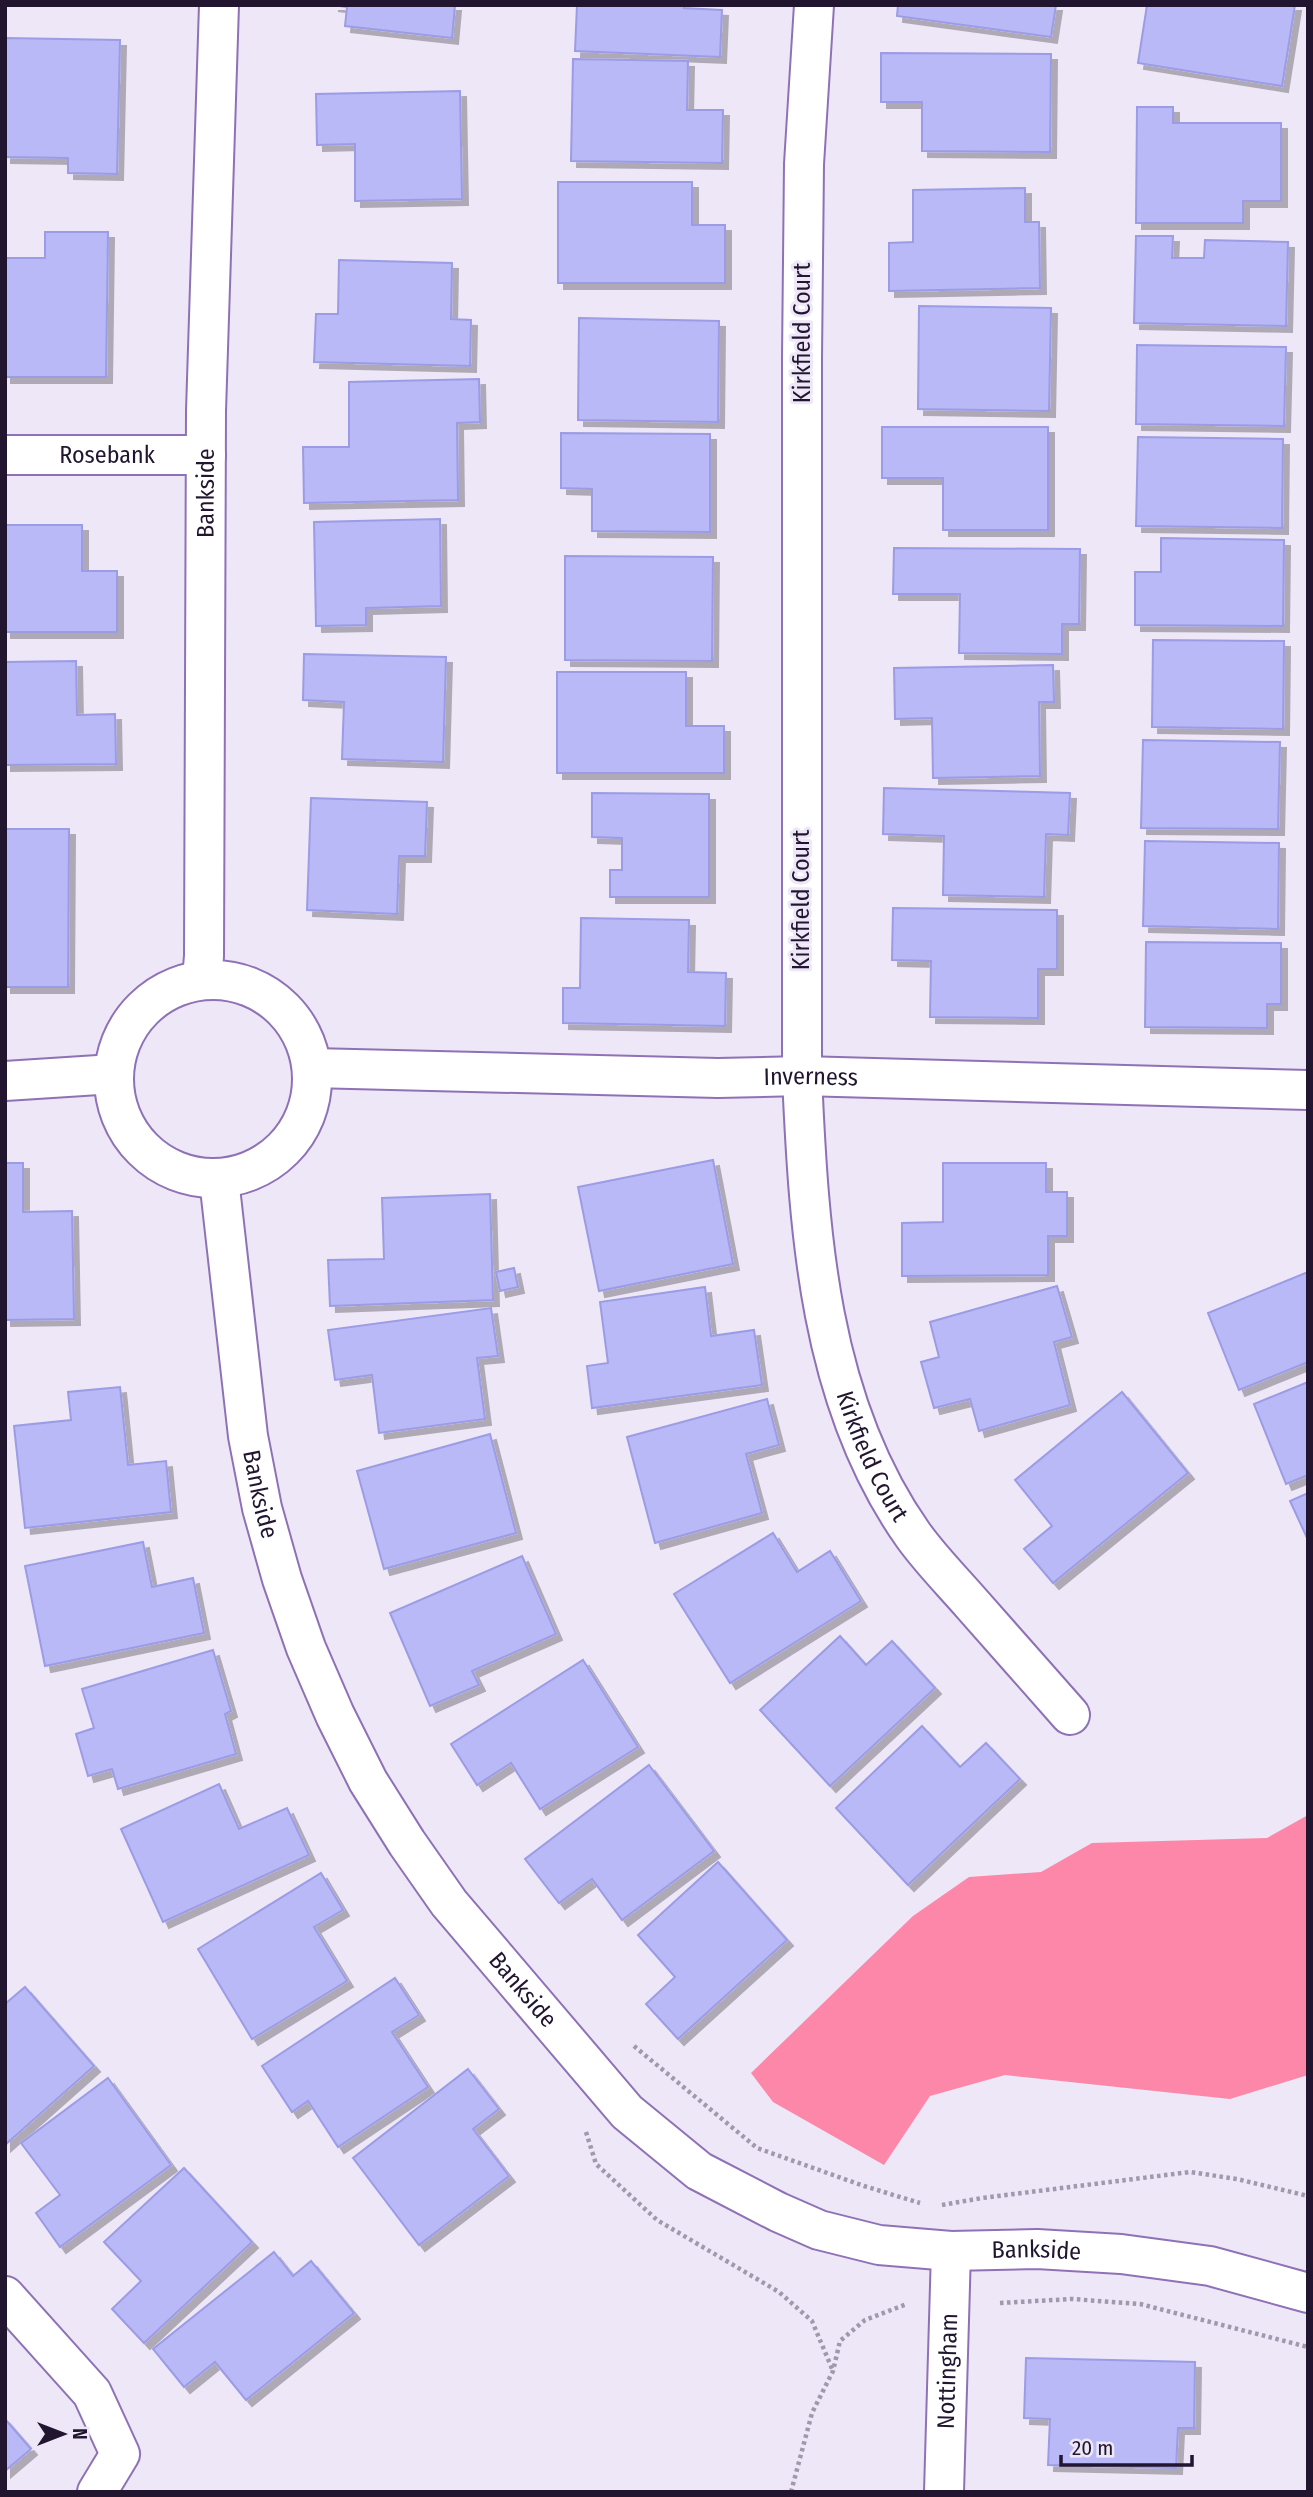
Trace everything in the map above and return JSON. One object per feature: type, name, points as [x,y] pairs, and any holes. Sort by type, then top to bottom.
[{"type":"street","name":"Bankside","points":[[202,979],[206,455],[219,5]]},
{"type":"street","name":"Kirkfield Court","points":[[814,5],[804,164],[802,1076],[807,1192],[819,1284],[841,1383],[870,1462],[913,1534],[1070,1716]]},
{"type":"street","name":"Rosebank","points":[[5,455],[206,455]]},
{"type":"street","points":[[202,979],[241,983],[275,1001],[300,1031],[312,1068],[309,1108],[290,1144],[257,1169],[219,1179],[178,1173],[143,1151],[120,1116],[114,1074],[121,1041],[140,1010],[169,990],[202,979]]},
{"type":"street","name":"Inverness","points":[[312,1068],[718,1078],[802,1076],[1308,1090]]},
{"type":"street","points":[[5,1082],[114,1074]]},
{"type":"street","name":"Bankside","points":[[219,1179],[248,1436],[262,1508],[306,1648],[335,1716],[368,1781],[407,1843],[457,1912],[627,2112],[699,2171],[819,2230],[879,2245],[951,2251],[1037,2249],[1121,2254],[1210,2266],[1308,2293]]},
{"type":"street","name":"Nottingham","points":[[944,2492],[951,2251]]},
{"type":"street","points":[[5,2296],[92,2393],[120,2454],[97,2492]]},
{"type":"path","points":[[634,2046],[757,2148],[864,2186],[928,2204]]},
{"type":"path","points":[[583,2121],[596,2164],[657,2220],[779,2292],[796,2306],[812,2321],[833,2371]]},
{"type":"path","points":[[941,2206],[982,2198],[1190,2172],[1237,2179],[1308,2196]]},
{"type":"path","points":[[1000,2302],[1072,2300],[1140,2304],[1308,2347]]},
{"type":"path","points":[[791,2492],[812,2413],[833,2371],[840,2341],[865,2320],[907,2304]]},
{"type":"shaded area","points":[[1308,1815],[1308,2075],[1230,2099],[1005,2075],[930,2096],[884,2165],[773,2102],[751,2073],[913,1916],[969,1877],[1041,1872],[1092,1843],[1267,1838]]},
{"type":"building","points":[[332,5],[455,5],[452,38],[345,26],[347,7]]},
{"type":"building","points":[[577,5],[685,5],[684,8],[722,10],[720,57],[575,51]]},
{"type":"building","points":[[898,5],[1056,5],[1051,37],[897,16]]},
{"type":"building","points":[[1147,5],[1295,5],[1282,86],[1138,63]]},
{"type":"building","points":[[5,38],[120,40],[117,174],[68,173],[68,158],[5,157]]},
{"type":"building","points":[[881,53],[1051,54],[1050,152],[922,151],[922,102],[881,102]]},
{"type":"building","points":[[573,59],[688,61],[687,110],[723,110],[722,163],[571,161]]},
{"type":"building","points":[[460,91],[462,199],[355,201],[355,144],[317,145],[316,94]]},
{"type":"building","points":[[1137,107],[1173,107],[1173,123],[1281,123],[1281,201],[1243,201],[1243,223],[1136,223]]},
{"type":"building","points":[[558,182],[692,182],[692,225],[725,225],[725,283],[558,283]]},
{"type":"building","points":[[1025,188],[1025,222],[1039,222],[1040,288],[889,291],[889,243],[913,242],[913,190]]},
{"type":"building","points":[[45,232],[108,232],[106,377],[5,377],[5,258],[45,258]]},
{"type":"building","points":[[1136,236],[1173,236],[1172,258],[1204,258],[1205,240],[1288,242],[1286,326],[1134,323]]},
{"type":"building","points":[[339,260],[452,263],[451,319],[471,320],[470,366],[314,362],[316,314],[338,314]]},
{"type":"building","points":[[919,306],[1051,308],[1049,411],[918,409]]},
{"type":"building","points":[[579,318],[719,321],[718,422],[578,420]]},
{"type":"building","points":[[1137,345],[1286,347],[1284,426],[1136,424]]},
{"type":"building","points":[[479,379],[480,422],[457,423],[458,500],[304,503],[303,447],[349,447],[349,382]]},
{"type":"building","points":[[882,427],[1048,427],[1048,530],[943,530],[943,478],[882,478]]},
{"type":"building","points":[[561,433],[710,434],[710,532],[592,531],[592,489],[561,488]]},
{"type":"building","points":[[1138,437],[1283,439],[1282,528],[1136,526]]},
{"type":"building","points":[[440,519],[441,606],[366,608],[366,625],[316,626],[314,522]]},
{"type":"building","points":[[5,525],[82,525],[82,571],[117,571],[117,632],[5,632]]},
{"type":"building","points":[[1161,538],[1284,540],[1283,626],[1135,625],[1135,572],[1161,572]]},
{"type":"building","points":[[894,548],[1080,549],[1079,624],[1062,624],[1062,654],[959,653],[960,594],[893,594]]},
{"type":"building","points":[[565,556],[713,557],[712,661],[565,660]]},
{"type":"building","points":[[1153,640],[1284,641],[1283,729],[1152,727]]},
{"type":"building","points":[[304,654],[446,657],[443,762],[342,759],[344,702],[303,700]]},
{"type":"building","points":[[76,661],[77,715],[115,714],[116,764],[5,765],[5,662]]},
{"type":"building","points":[[1053,665],[1054,702],[1039,702],[1040,776],[933,778],[932,718],[895,719],[894,668]]},
{"type":"building","points":[[557,672],[686,672],[686,726],[724,726],[724,773],[557,773]]},
{"type":"building","points":[[1143,740],[1280,742],[1278,829],[1141,828]]},
{"type":"building","points":[[884,788],[1070,793],[1068,835],[1046,834],[1044,897],[943,895],[944,836],[883,834]]},
{"type":"building","points":[[592,793],[709,794],[709,897],[610,897],[610,870],[622,870],[622,838],[592,837]]},
{"type":"building","points":[[311,798],[427,802],[425,856],[399,856],[397,914],[307,910]]},
{"type":"building","points":[[5,829],[69,829],[68,987],[5,987]]},
{"type":"building","points":[[1145,841],[1279,843],[1278,929],[1143,926]]},
{"type":"building","points":[[893,908],[1057,910],[1057,969],[1038,969],[1038,1018],[930,1017],[931,961],[892,960]]},
{"type":"building","points":[[581,918],[689,920],[688,972],[726,973],[725,1026],[563,1023],[563,988],[580,988]]},
{"type":"building","points":[[1146,942],[1281,943],[1281,1004],[1267,1004],[1267,1028],[1145,1027]]},
{"type":"building","points":[[713,1160],[733,1264],[599,1291],[578,1187]]},
{"type":"building","points":[[5,1163],[23,1163],[23,1212],[72,1211],[74,1319],[5,1320]]},
{"type":"building","points":[[943,1163],[1046,1163],[1046,1192],[1067,1192],[1067,1236],[1048,1236],[1048,1275],[902,1276],[902,1223],[943,1222]]},
{"type":"building","points":[[490,1194],[493,1300],[330,1306],[328,1260],[384,1259],[382,1198]]},
{"type":"building","points":[[514,1268],[518,1287],[500,1291],[496,1272]]},
{"type":"building","points":[[1308,1272],[1308,1362],[1239,1390],[1208,1313]]},
{"type":"building","points":[[1057,1286],[1072,1337],[1054,1342],[1070,1405],[979,1431],[970,1399],[934,1408],[921,1362],[939,1357],[930,1322]]},
{"type":"building","points":[[705,1287],[711,1336],[754,1330],[762,1385],[592,1408],[587,1366],[608,1363],[600,1302]]},
{"type":"building","points":[[491,1308],[498,1356],[477,1358],[485,1419],[379,1433],[372,1375],[335,1380],[328,1330]]},
{"type":"building","points":[[1308,1382],[1308,1475],[1286,1484],[1254,1404]]},
{"type":"building","points":[[120,1387],[128,1465],[166,1461],[171,1512],[25,1528],[14,1426],[71,1420],[68,1392]]},
{"type":"building","points":[[1122,1392],[1188,1473],[1053,1583],[1024,1549],[1052,1526],[1015,1480]]},
{"type":"building","points":[[767,1399],[779,1445],[746,1454],[762,1513],[655,1543],[627,1437]]},
{"type":"building","points":[[490,1434],[516,1533],[384,1569],[357,1471]]},
{"type":"building","points":[[1308,1493],[1308,1540],[1290,1501]]},
{"type":"building","points":[[773,1533],[797,1572],[830,1551],[861,1601],[730,1683],[674,1594]]},
{"type":"building","points":[[143,1542],[152,1587],[193,1578],[204,1633],[45,1666],[25,1566]]},
{"type":"building","points":[[522,1556],[556,1634],[472,1671],[479,1685],[430,1706],[390,1613]]},
{"type":"building","points":[[840,1636],[866,1665],[892,1641],[935,1688],[830,1786],[760,1710]]},
{"type":"building","points":[[213,1650],[231,1711],[225,1714],[236,1754],[118,1789],[112,1769],[88,1776],[76,1734],[94,1728],[82,1689]]},
{"type":"building","points":[[583,1660],[638,1747],[540,1809],[511,1763],[477,1785],[451,1744]]},
{"type":"building","points":[[922,1726],[960,1767],[986,1743],[1020,1779],[908,1885],[836,1808]]},
{"type":"building","points":[[649,1765],[714,1851],[622,1920],[592,1879],[559,1903],[525,1859]]},
{"type":"building","points":[[219,1784],[239,1829],[287,1808],[309,1855],[163,1922],[121,1829]]},
{"type":"building","points":[[718,1862],[787,1940],[678,2039],[646,2004],[675,1977],[638,1935]]},
{"type":"building","points":[[321,1873],[343,1910],[314,1927],[347,1981],[252,2039],[198,1949]]},
{"type":"building","points":[[395,1978],[419,2015],[392,2032],[428,2087],[338,2147],[308,2101],[292,2112],[262,2066]]},
{"type":"building","points":[[25,1987],[94,2066],[5,2145],[5,2004]]},
{"type":"building","points":[[468,2069],[499,2109],[473,2129],[509,2176],[419,2245],[353,2158]]},
{"type":"building","points":[[108,2078],[171,2165],[60,2247],[36,2213],[60,2195],[21,2143]]},
{"type":"building","points":[[184,2168],[252,2242],[144,2343],[112,2309],[141,2281],[104,2242]]},
{"type":"building","points":[[274,2252],[293,2276],[311,2261],[354,2313],[246,2400],[215,2362],[184,2387],[153,2349]]},
{"type":"building","points":[[1026,2358],[1195,2362],[1194,2428],[1178,2428],[1176,2468],[1048,2465],[1050,2419],[1024,2418]]},
{"type":"building","points":[[5,2419],[31,2449],[5,2471]]}]
